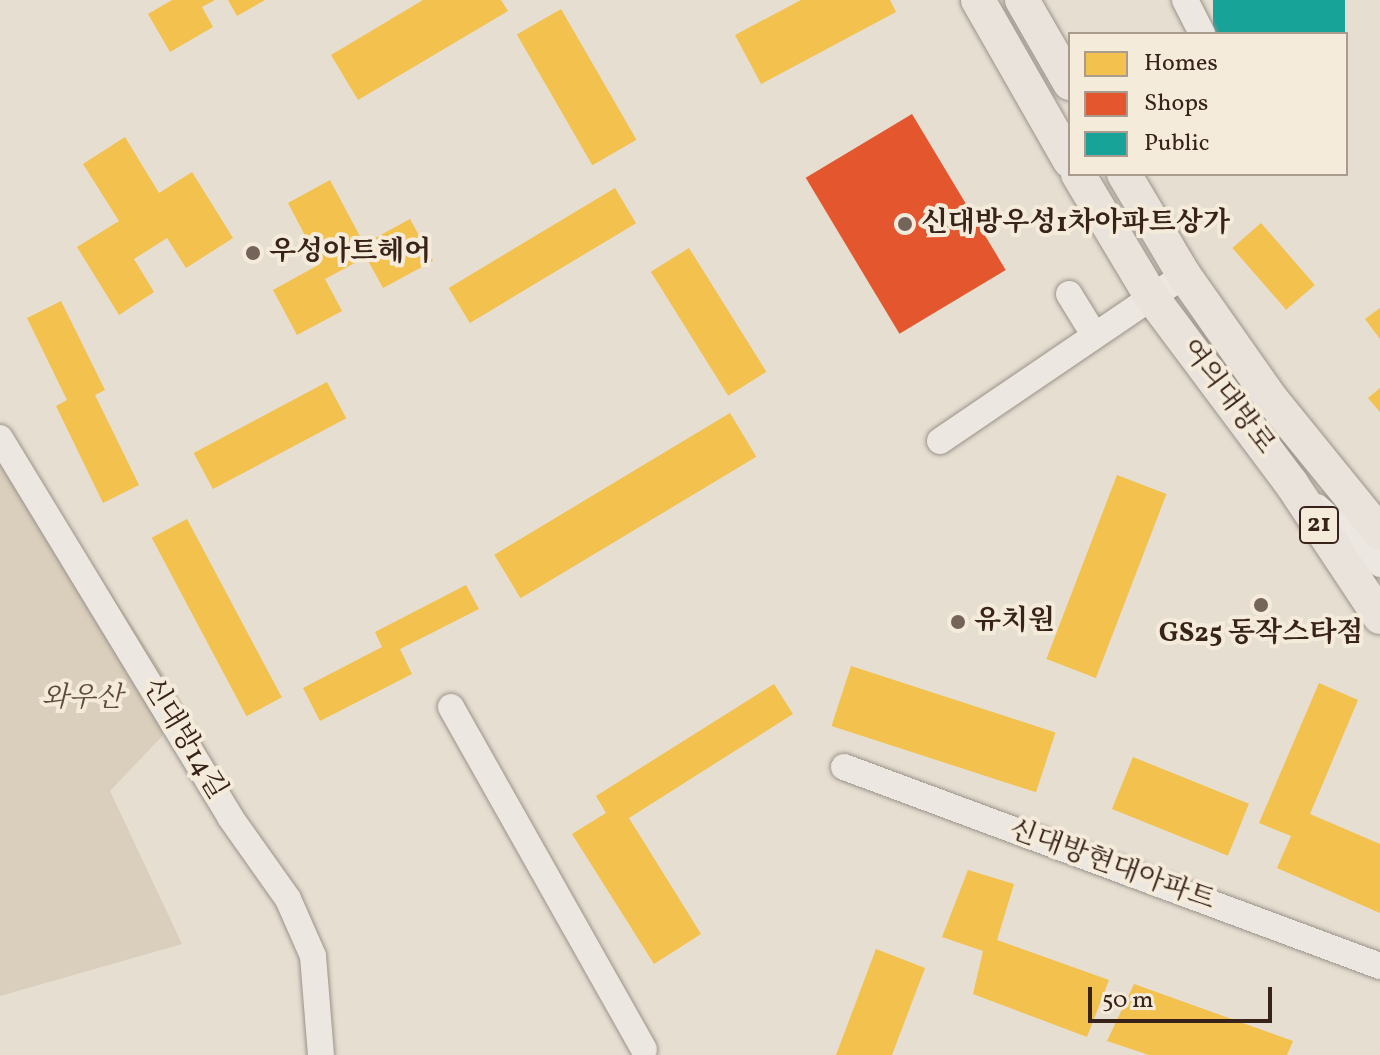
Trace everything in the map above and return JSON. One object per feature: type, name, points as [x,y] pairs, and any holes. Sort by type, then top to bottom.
[{"type":"main road","points":[[978,0],[1068,158]]},
{"type":"main road","points":[[1022,0],[1068,80]]},
{"type":"main road","name":"여의대방로","points":[[1079,176],[1151,296],[1291,483],[1380,617]]},
{"type":"main road","name":"여의대방로","points":[[1125,176],[1184,275],[1252,370],[1380,533]]},
{"type":"street","points":[[1185,0],[1201,32]]},
{"type":"street","points":[[940,441],[1093,333],[1184,275]]},
{"type":"street","points":[[1069,294],[1093,333]]},
{"type":"street","points":[[1227,394],[1252,370]]},
{"type":"street","name":"신대방14길","points":[[0,438],[230,817],[288,899],[313,956],[321,1055]]},
{"type":"street","points":[[1291,483],[1380,564]]},
{"type":"street","points":[[451,707],[644,1049]]},
{"type":"street","name":"신대방현대아파트","points":[[844,767],[1380,966]]},
{"type":"green space","name":"와우산","points":[[0,423],[187,710],[110,791],[182,944],[0,996]]},
{"type":"building: Homes","points":[[172,0],[215,0],[202,7],[213,27],[170,52],[148,14]]},
{"type":"building: Homes","points":[[228,0],[265,0],[237,16]]},
{"type":"building: Homes","points":[[423,0],[501,0],[508,11],[358,100],[331,55]]},
{"type":"building: Homes","points":[[801,0],[890,0],[896,12],[761,84],[735,35]]},
{"type":"building: Homes","points":[[561,9],[636,140],[592,165],[517,34]]},
{"type":"building: Homes","points":[[125,137],[159,193],[192,172],[233,238],[186,268],[167,238],[134,259],[154,292],[119,315],[77,247],[119,221],[83,164]]},
{"type":"building: Homes","points":[[330,180],[364,244],[410,219],[433,261],[383,288],[366,257],[325,279],[342,311],[297,335],[273,290],[320,264],[288,203]]},
{"type":"building: Homes","points":[[615,188],[636,223],[470,323],[449,288]]},
{"type":"building: Homes","points":[[1261,223],[1315,285],[1286,310],[1232,248]]},
{"type":"building: Homes","points":[[689,248],[766,372],[728,396],[651,272]]},
{"type":"building: Homes","points":[[61,301],[105,390],[95,395],[139,485],[103,503],[56,406],[67,400],[27,318]]},
{"type":"building: Homes","points":[[1380,308],[1380,339],[1365,319]]},
{"type":"building: Homes","points":[[327,382],[346,418],[213,489],[194,453]]},
{"type":"building: Homes","points":[[1380,388],[1380,412],[1368,398]]},
{"type":"building: Homes","points":[[730,413],[756,457],[521,598],[494,555]]},
{"type":"building: Homes","points":[[1117,475],[1166,494],[1096,678],[1046,659]]},
{"type":"building: Homes","points":[[187,519],[282,697],[247,716],[152,538]]},
{"type":"building: Homes","points":[[466,585],[479,609],[400,649],[412,674],[320,721],[303,688],[382,647],[375,632]]},
{"type":"building: Homes","points":[[851,666],[1055,732],[1036,792],[832,726]]},
{"type":"building: Homes","points":[[1319,683],[1358,700],[1310,814],[1380,844],[1380,913],[1277,868],[1291,836],[1259,823]]},
{"type":"building: Homes","points":[[774,684],[793,714],[629,818],[701,934],[654,964],[572,834],[606,813],[596,796]]},
{"type":"building: Homes","points":[[1133,757],[1249,804],[1228,856],[1112,809]]},
{"type":"building: Homes","points":[[968,870],[1014,884],[997,940],[1109,980],[1087,1037],[973,994],[983,951],[942,937]]},
{"type":"building: Homes","points":[[876,949],[925,968],[892,1055],[836,1055]]},
{"type":"building: Homes","points":[[1134,984],[1293,1041],[1287,1055],[1149,1055],[1107,1041]]},
{"type":"building: Shops","name":"신대방우성1차아파트상가","points":[[912,114],[1006,270],[899,334],[806,178]]},
{"type":"building: Public","points":[[1213,0],[1345,0],[1345,32],[1213,32]]},
{"type":"place","name":"신대방우성1차아파트상가","points":[[905,224]]},
{"type":"place","name":"우성아트헤어","points":[[253,253]]},
{"type":"place","name":"GS25 동작스타점","points":[[1261,605]]},
{"type":"place","name":"유치원","points":[[958,622]]}]
